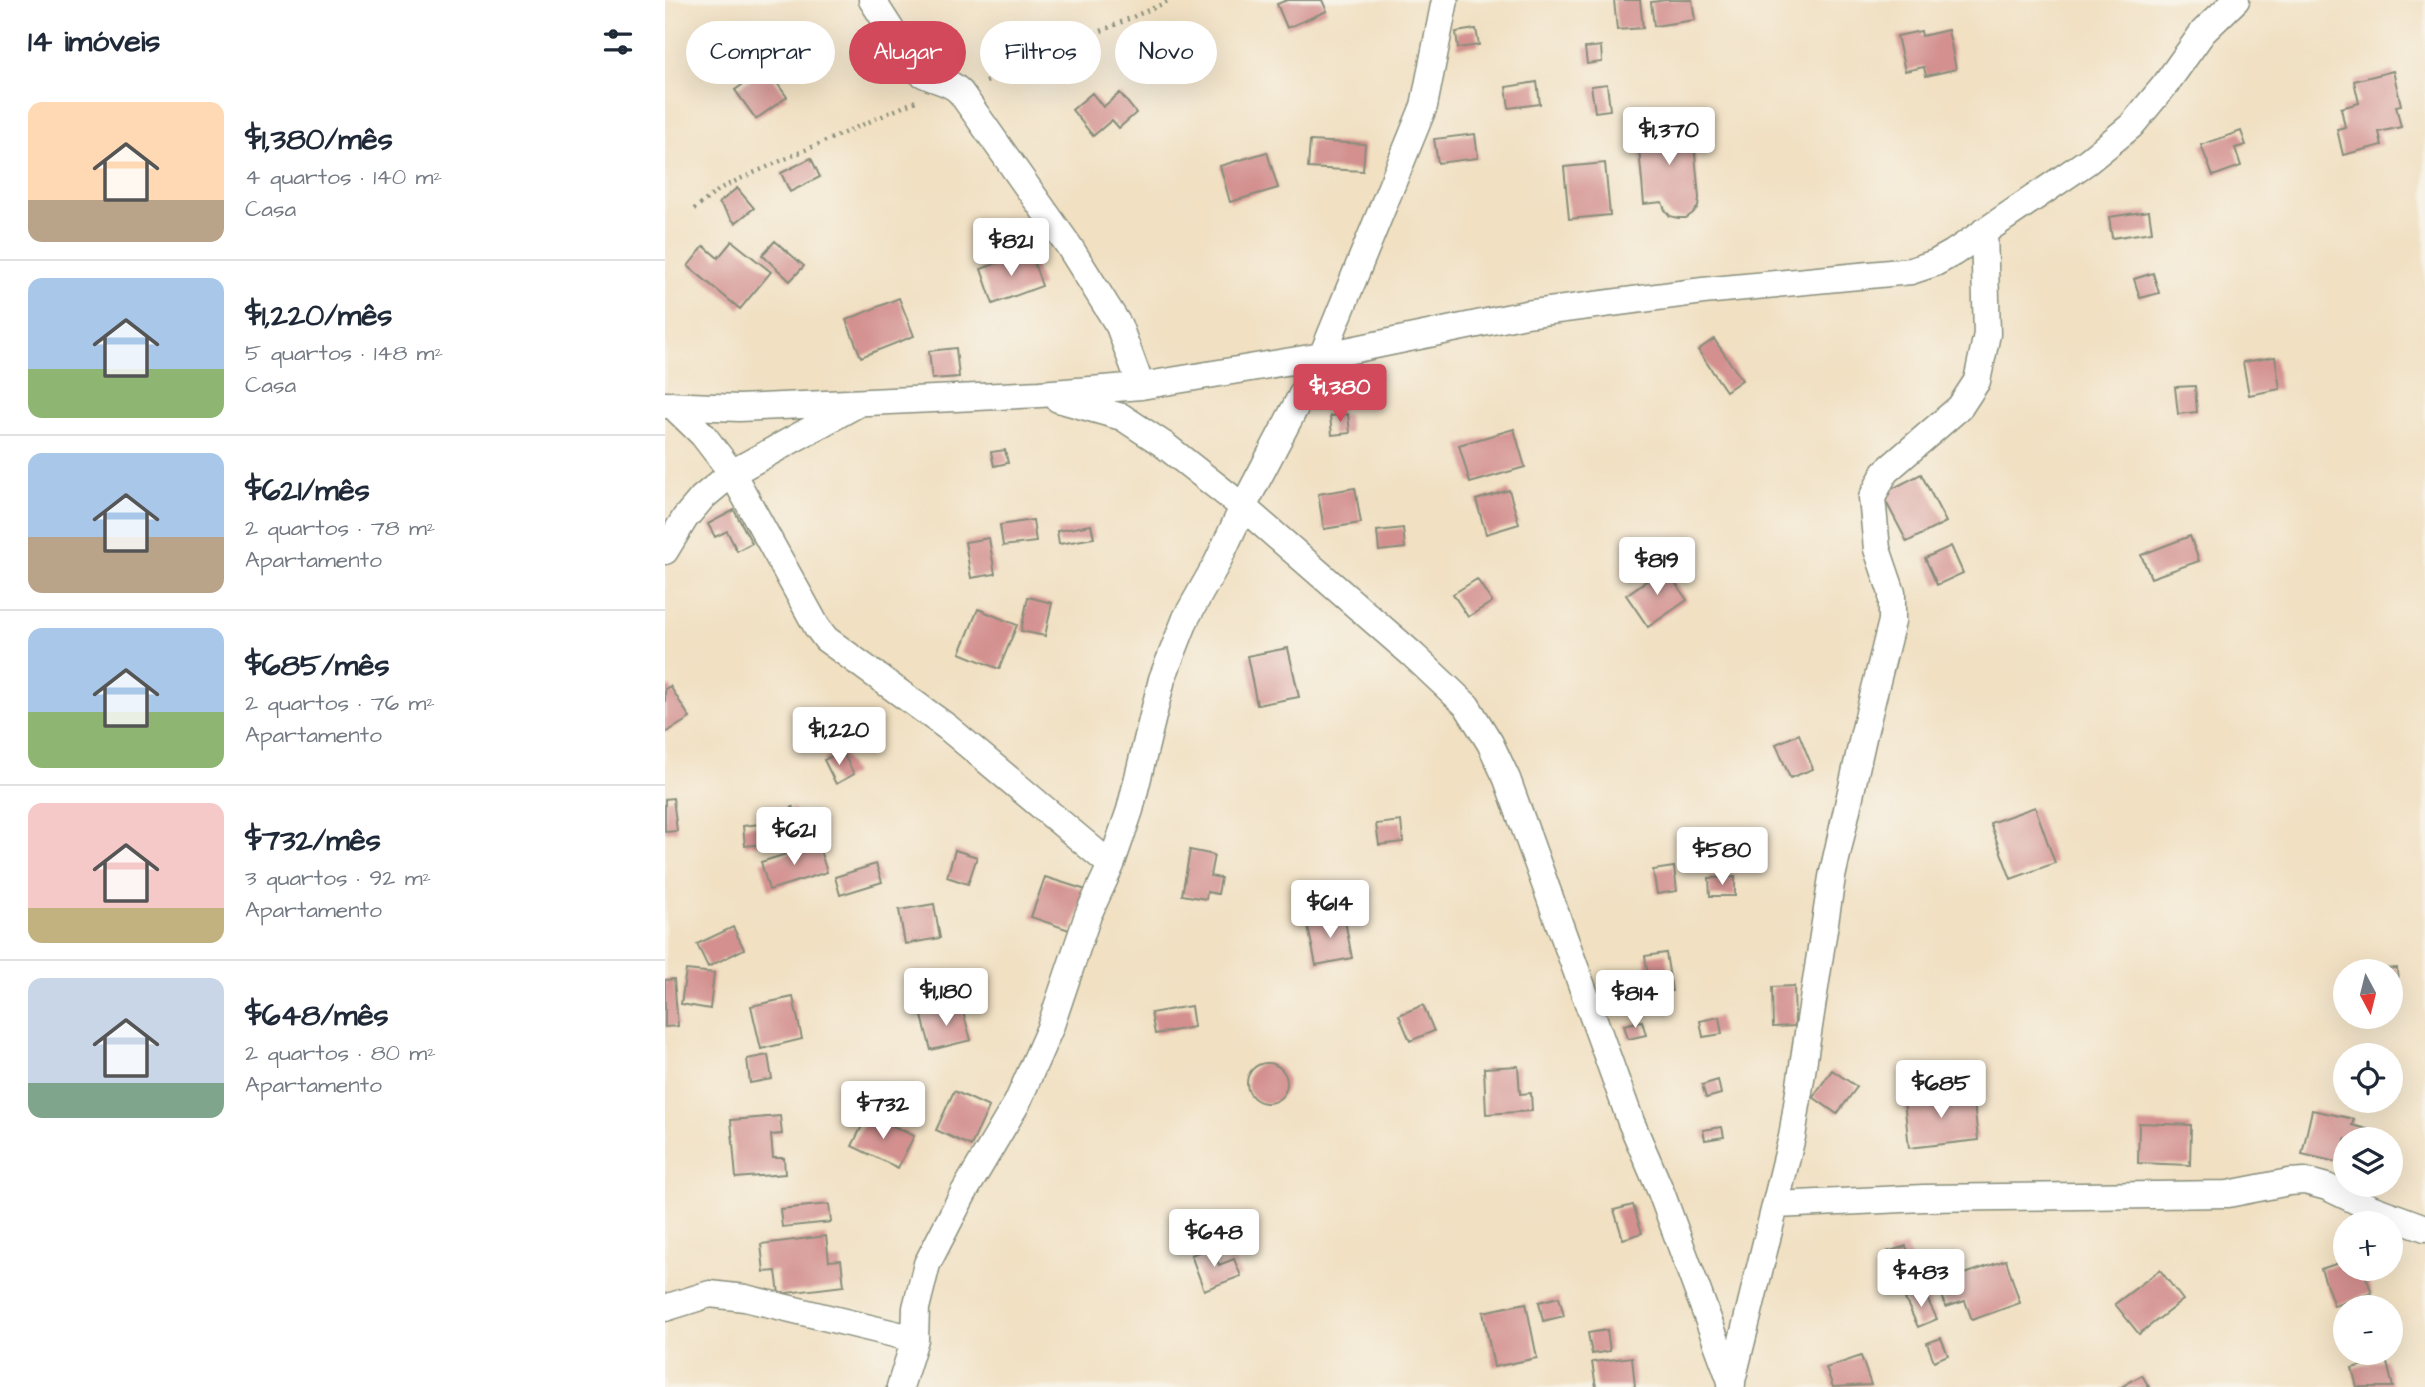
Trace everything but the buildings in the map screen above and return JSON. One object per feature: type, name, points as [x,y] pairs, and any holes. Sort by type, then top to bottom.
[{"type":"street","points":[[872,0],[917,70],[923,76],[954,88],[1069,246],[1119,326],[1142,386]]},
{"type":"street","points":[[899,1387],[915,1339],[916,1308],[927,1264],[963,1194],[1017,1103],[1051,1028],[1088,915],[1111,865],[1130,810],[1162,679],[1187,618],[1322,356],[1425,106],[1445,0]]},
{"type":"street","points":[[669,405],[739,408],[1039,394],[1142,386],[1322,356],[1526,314],[1703,291],[1911,271],[1935,263],[1984,231],[2088,161],[2131,127],[2203,32],[2236,0]]},
{"type":"street","points":[[1731,1385],[1792,1137],[1832,877],[1892,621],[1892,593],[1877,549],[1872,498],[1885,472],[1960,407],[1977,381],[1987,334],[1984,231]]},
{"type":"street","points":[[1039,394],[1122,417],[1163,444],[1243,507],[1413,655],[1467,706],[1490,743],[1507,779],[1631,1122],[1661,1192],[1731,1385]]},
{"type":"street","points":[[665,551],[685,518],[702,498],[732,473],[863,401]]},
{"type":"street","points":[[669,405],[703,435],[732,473],[826,639],[947,727],[1111,865]]},
{"type":"street","points":[[1776,1205],[1924,1198],[2228,1194],[2305,1181],[2327,1187],[2371,1208],[2425,1228]]},
{"type":"street","points":[[665,1308],[711,1294],[745,1298],[915,1339]]},
{"type":"path","points":[[694,209],[723,187],[792,154],[918,100],[1171,0]]}]
